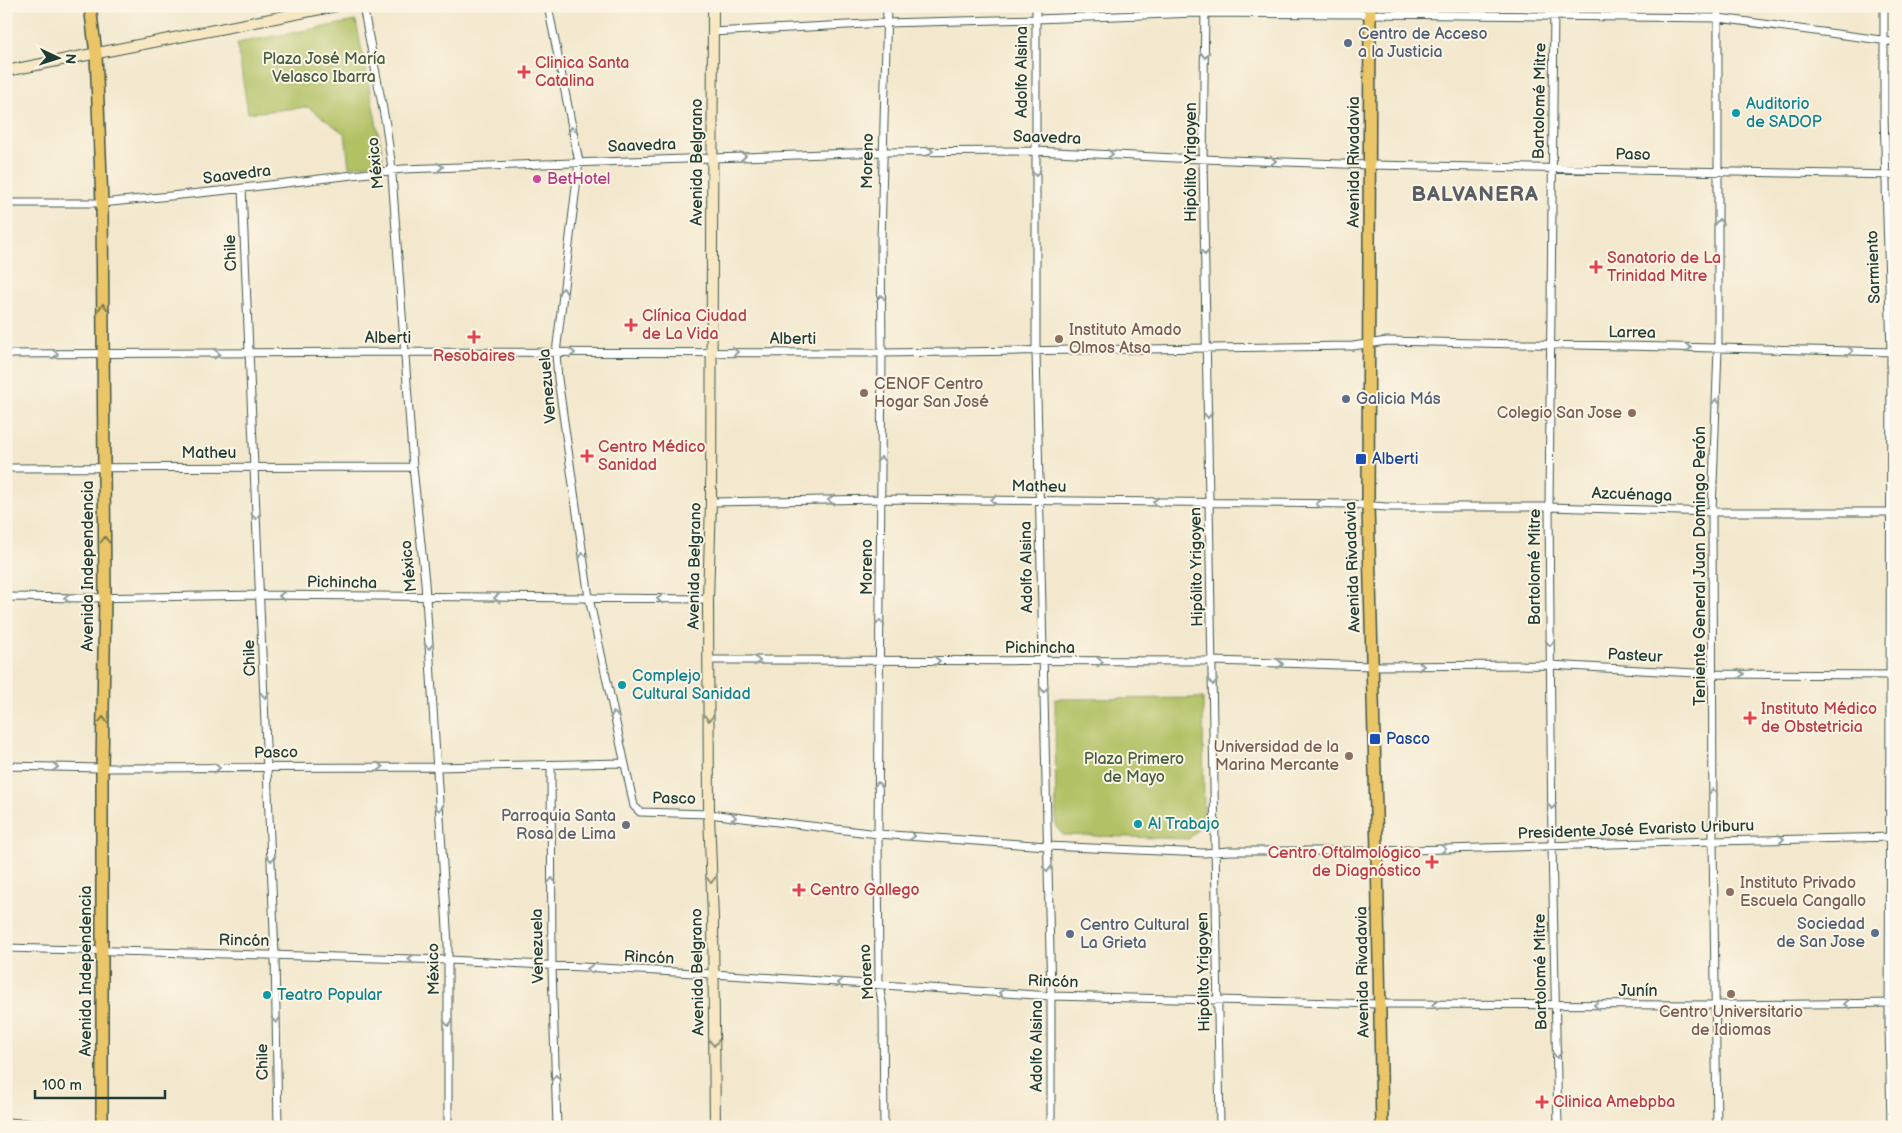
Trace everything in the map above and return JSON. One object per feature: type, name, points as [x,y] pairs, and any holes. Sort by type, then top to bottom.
[{"type":"main road","name":"Avenida Independencia","points":[[90,6],[96,54],[102,203],[105,468],[101,951],[102,1127]]},
{"type":"main road","points":[[6,71],[336,6]]},
{"type":"main road","name":"Avenida Belgrano","points":[[713,6],[711,502],[708,660],[715,1127]]},
{"type":"main road","name":"Avenida Rivadavia","points":[[1370,10],[1368,505],[1382,1127]]},
{"type":"street","name":"México","points":[[363,6],[386,125],[392,171],[413,467],[426,598],[448,960],[448,1127]]},
{"type":"street","name":"Venezuela","points":[[548,6],[579,162],[556,352],[589,598],[624,763]]},
{"type":"street","name":"Moreno","points":[[884,1127],[883,1008],[878,985],[878,834],[882,152],[887,6]]},
{"type":"street","name":"Adolfo Alsina","points":[[1036,6],[1036,352],[1051,996],[1050,1127]]},
{"type":"street","name":"Bartolomé Mitre","points":[[1554,6],[1549,507],[1552,846],[1558,1127]]},
{"type":"street","name":"Teniente General Juan Domingo Perón","points":[[1717,1127],[1713,840],[1712,512],[1718,349],[1718,6]]},
{"type":"street","name":"Sarmiento","points":[[1884,6],[1885,174],[1893,352],[1893,1003],[1891,1127]]},
{"type":"street","points":[[712,32],[1205,10],[1370,10],[1554,16],[1719,18],[1896,42]]},
{"type":"street","name":"Hipólito Yrigoyen","points":[[1205,10],[1203,159],[1217,852],[1220,1127]]},
{"type":"street","name":"Saavedra","points":[[6,203],[102,203],[403,169],[882,152],[1036,150],[1370,165]]},
{"type":"street","name":"Paso","points":[[1370,165],[1719,170],[1896,175]]},
{"type":"street","name":"Chile","points":[[242,188],[253,467],[261,595],[268,767],[275,955],[278,1127]]},
{"type":"street","name":"Larrea","points":[[1369,344],[1387,341],[1893,352]]},
{"type":"street","name":"Alberti","points":[[6,354],[1036,352],[1353,346],[1369,344]]},
{"type":"street","name":"Matheu","points":[[6,468],[413,467]]},
{"type":"street","name":"Matheu","points":[[711,502],[881,499],[1368,505]]},
{"type":"street","name":"Azcuénaga","points":[[1368,505],[1549,507],[1712,512],[1893,512]]},
{"type":"street","name":"Pichincha","points":[[6,597],[105,598],[261,595],[426,598],[708,599]]},
{"type":"street","name":"Pichincha","points":[[708,660],[1213,662],[1372,666]]},
{"type":"street","name":"Pasteur","points":[[1372,666],[1550,665],[1713,674],[1893,675]]},
{"type":"street","name":"Pasco","points":[[6,766],[102,768],[437,767],[624,763],[634,806],[640,812],[709,814],[878,834],[1047,846],[1204,853],[1377,851]]},
{"type":"street","name":"Venezuela","points":[[551,765],[552,967],[557,1127]]},
{"type":"street","name":"Presidente José Evaristo Uriburu","points":[[1377,851],[1713,840],[1893,837]]},
{"type":"street","name":"Rincón","points":[[6,948],[448,960],[552,967],[713,974],[1051,996],[1380,1004]]},
{"type":"street","name":"Junín","points":[[1380,1004],[1716,1005],[1893,1003]]},
{"type":"street","points":[[6,1122],[86,1127]]},
{"type":"green space","name":"Plaza José María Velasco Ibarra","points":[[356,21],[383,162],[349,167],[345,134],[308,107],[248,113],[237,43]]},
{"type":"green space","name":"Plaza Primero de Mayo","points":[[1203,698],[1204,822],[1189,839],[1063,835],[1056,827],[1055,699]]},
{"type":"place","name":"Centro de Acceso a la Justicia","points":[[1348,43]]},
{"type":"place","name":"Clinica Santa Catalina","points":[[524,72]]},
{"type":"place","name":"Auditorio de SADOP","points":[[1736,113]]},
{"type":"place","name":"BetHotel","points":[[537,179]]},
{"type":"place","name":"Sanatorio de La Trinidad Mitre","points":[[1596,267]]},
{"type":"place","name":"Clínica Ciudad de La Vida","points":[[631,325]]},
{"type":"place","name":"Resobaires","points":[[474,337]]},
{"type":"place","name":"Instituto Amado Olmos Atsa","points":[[1059,339]]},
{"type":"place","name":"CENOF Centro Hogar San José","points":[[864,393]]},
{"type":"place","name":"Galicia Más","points":[[1346,399]]},
{"type":"place","name":"Colegio San Jose","points":[[1632,413]]},
{"type":"place","name":"Centro Médico Sanidad","points":[[587,456]]},
{"type":"place","name":"Alberti","points":[[1361,459]]},
{"type":"place","name":"Complejo Cultural Sanidad","points":[[622,685]]},
{"type":"place","name":"Instituto Médico de Obstetricia","points":[[1750,718]]},
{"type":"place","name":"Pasco","points":[[1375,739]]},
{"type":"place","name":"Universidad de la Marina Mercante","points":[[1349,756]]},
{"type":"place","name":"Al Trabajo","points":[[1138,824]]},
{"type":"place","name":"Parroquia Santa Rosa de Lima","points":[[626,825]]},
{"type":"place","name":"Centro Oftalmológico de Diagnóstico","points":[[1432,862]]},
{"type":"place","name":"Centro Gallego","points":[[799,890]]},
{"type":"place","name":"Instituto Privado Escuela Cangallo","points":[[1730,892]]},
{"type":"place","name":"Sociedad de San Jose","points":[[1875,933]]},
{"type":"place","name":"Centro Cultural La Grieta","points":[[1070,934]]},
{"type":"place","name":"Centro Universitario de Idiomas","points":[[1731,994]]},
{"type":"place","name":"Teatro Popular","points":[[267,995]]},
{"type":"place","name":"Clinica Amebpba","points":[[1542,1102]]},
{"type":"district","name":"BALVANERA","points":[[1475,194]]}]
